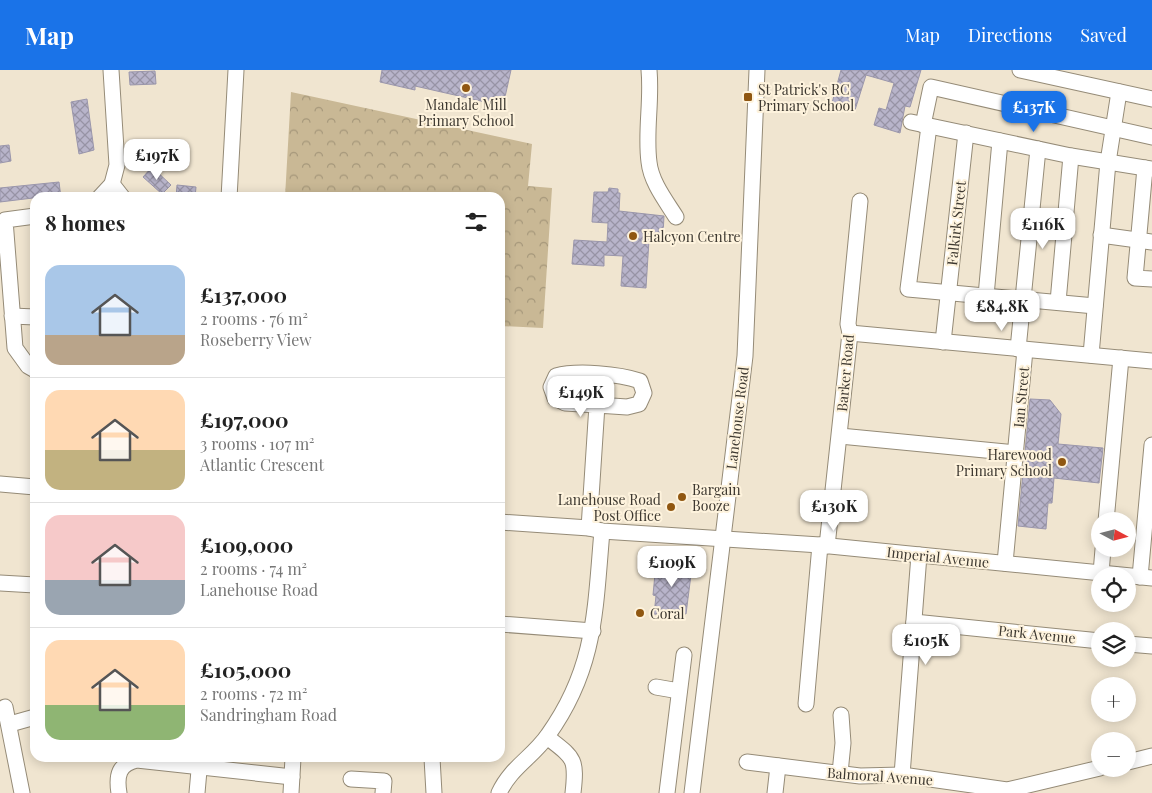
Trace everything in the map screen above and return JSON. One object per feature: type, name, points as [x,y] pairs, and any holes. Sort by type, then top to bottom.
[{"type":"street","points":[[105,192],[112,184],[117,165],[110,70]]},
{"type":"street","points":[[229,192],[236,70]]},
{"type":"street","points":[[649,70],[651,90],[649,163],[658,188],[676,217]]},
{"type":"street","name":"Lanehouse Road","points":[[692,793],[745,356],[757,70]]},
{"type":"street","points":[[1020,70],[1152,99]]},
{"type":"street","points":[[1095,306],[908,289],[921,124],[931,87],[1152,137]]},
{"type":"street","points":[[1091,355],[1108,162],[1120,92]]},
{"type":"street","points":[[921,124],[1071,156],[1148,169],[1145,241],[1136,278],[1152,279]]},
{"type":"street","name":"Falkirk Street","points":[[943,342],[966,133]]},
{"type":"street","points":[[986,296],[1000,140]]},
{"type":"street","name":"Ian Street","points":[[1005,563],[1016,453],[1023,300],[1038,149]]},
{"type":"street","points":[[1058,302],[1071,156]]},
{"type":"street","points":[[112,184],[118,192]]},
{"type":"street","name":"Barker Road","points":[[806,704],[824,546],[840,436],[850,333],[848,324],[860,201]]},
{"type":"street","points":[[30,217],[5,220],[15,348],[30,367]]},
{"type":"street","points":[[1101,235],[1145,241]]},
{"type":"street","points":[[12,316],[30,317]]},
{"type":"street","points":[[850,333],[1152,361]]},
{"type":"street","points":[[1107,512],[1120,358]]},
{"type":"street","points":[[566,373],[628,377],[640,380],[644,393],[639,404],[627,407],[597,406],[565,403],[555,398],[550,387],[556,376],[566,373]]},
{"type":"street","points":[[499,793],[506,778],[547,737],[568,704],[584,669],[593,631],[597,406]]},
{"type":"street","points":[[840,436],[1016,453]]},
{"type":"street","points":[[1146,578],[1152,445]]},
{"type":"street","points":[[0,484],[30,487]]},
{"type":"street","name":"Imperial Avenue","points":[[505,522],[824,546],[1091,572]]},
{"type":"street","points":[[902,775],[919,555]]},
{"type":"street","points":[[0,583],[30,585]]},
{"type":"street","name":"Park Avenue","points":[[914,622],[1091,640]]},
{"type":"street","points":[[505,624],[593,631]]},
{"type":"street","points":[[1136,645],[1152,646]]},
{"type":"street","points":[[667,793],[684,655]]},
{"type":"street","points":[[656,688],[680,691]]},
{"type":"street","points":[[5,707],[10,724],[22,793]]},
{"type":"street","points":[[840,773],[843,743],[841,716]]},
{"type":"street","points":[[10,724],[30,718]]},
{"type":"street","points":[[547,737],[571,756],[576,770],[573,793]]},
{"type":"street","points":[[1136,760],[1152,756]]},
{"type":"street","points":[[119,793],[117,779],[119,770],[127,762]]},
{"type":"street","points":[[182,762],[292,777]]},
{"type":"street","points":[[291,793],[293,762]]},
{"type":"street","points":[[432,762],[434,793]]},
{"type":"street","name":"Balmoral Avenue","points":[[747,762],[860,776],[902,775],[1007,790],[1091,770]]},
{"type":"street","points":[[197,793],[200,763]]},
{"type":"street","points":[[775,793],[778,766]]},
{"type":"street","points":[[351,778],[384,781],[383,793]]},
{"type":"green space","points":[[291,92],[532,144],[528,186],[552,188],[543,328],[505,326],[505,192],[285,192]]},
{"type":"building","name":"Mandale Mill Primary School","points":[[382,70],[511,70],[503,106],[415,86],[415,90],[380,82]]},
{"type":"building","points":[[841,70],[921,70],[910,107],[905,106],[900,133],[874,125],[879,108],[886,110],[894,83],[866,75],[855,110],[832,103]]},
{"type":"building","points":[[155,71],[156,84],[130,85],[129,72]]},
{"type":"building","points":[[87,99],[94,150],[79,154],[71,102]]},
{"type":"building","points":[[9,145],[11,161],[0,163],[0,146]]},
{"type":"building","points":[[152,167],[171,185],[164,192],[160,192],[143,177]]},
{"type":"building","points":[[59,182],[60,192],[30,192],[30,198],[0,202],[0,188]]},
{"type":"building","points":[[177,185],[196,187],[196,192],[176,192]]},
{"type":"building","name":"Halcyon Centre","points":[[609,188],[618,189],[618,193],[620,193],[619,211],[664,216],[663,234],[658,234],[658,240],[649,240],[646,288],[621,286],[623,256],[604,255],[604,266],[572,264],[574,240],[607,242],[608,223],[592,222],[594,192],[608,192]]},
{"type":"building","points":[[1030,399],[1050,400],[1061,414],[1058,444],[1103,448],[1099,483],[1054,478],[1052,503],[1048,503],[1046,529],[1018,526]]},
{"type":"building","points":[[656,563],[692,567],[686,614],[664,611],[663,615],[654,614],[656,596],[653,595]]},
{"type":"place","name":"Mandale Mill Primary School","points":[[466,88]]},
{"type":"place","name":"St Patrick's RC Primary School","points":[[748,97]]},
{"type":"place","name":"Halcyon Centre","points":[[633,236]]},
{"type":"place","name":"Harewood Primary School","points":[[1062,462]]},
{"type":"place","name":"Bargain Booze","points":[[682,497]]},
{"type":"place","name":"Lanehouse Road Post Office","points":[[671,507]]},
{"type":"place","name":"Coral","points":[[640,613]]}]
